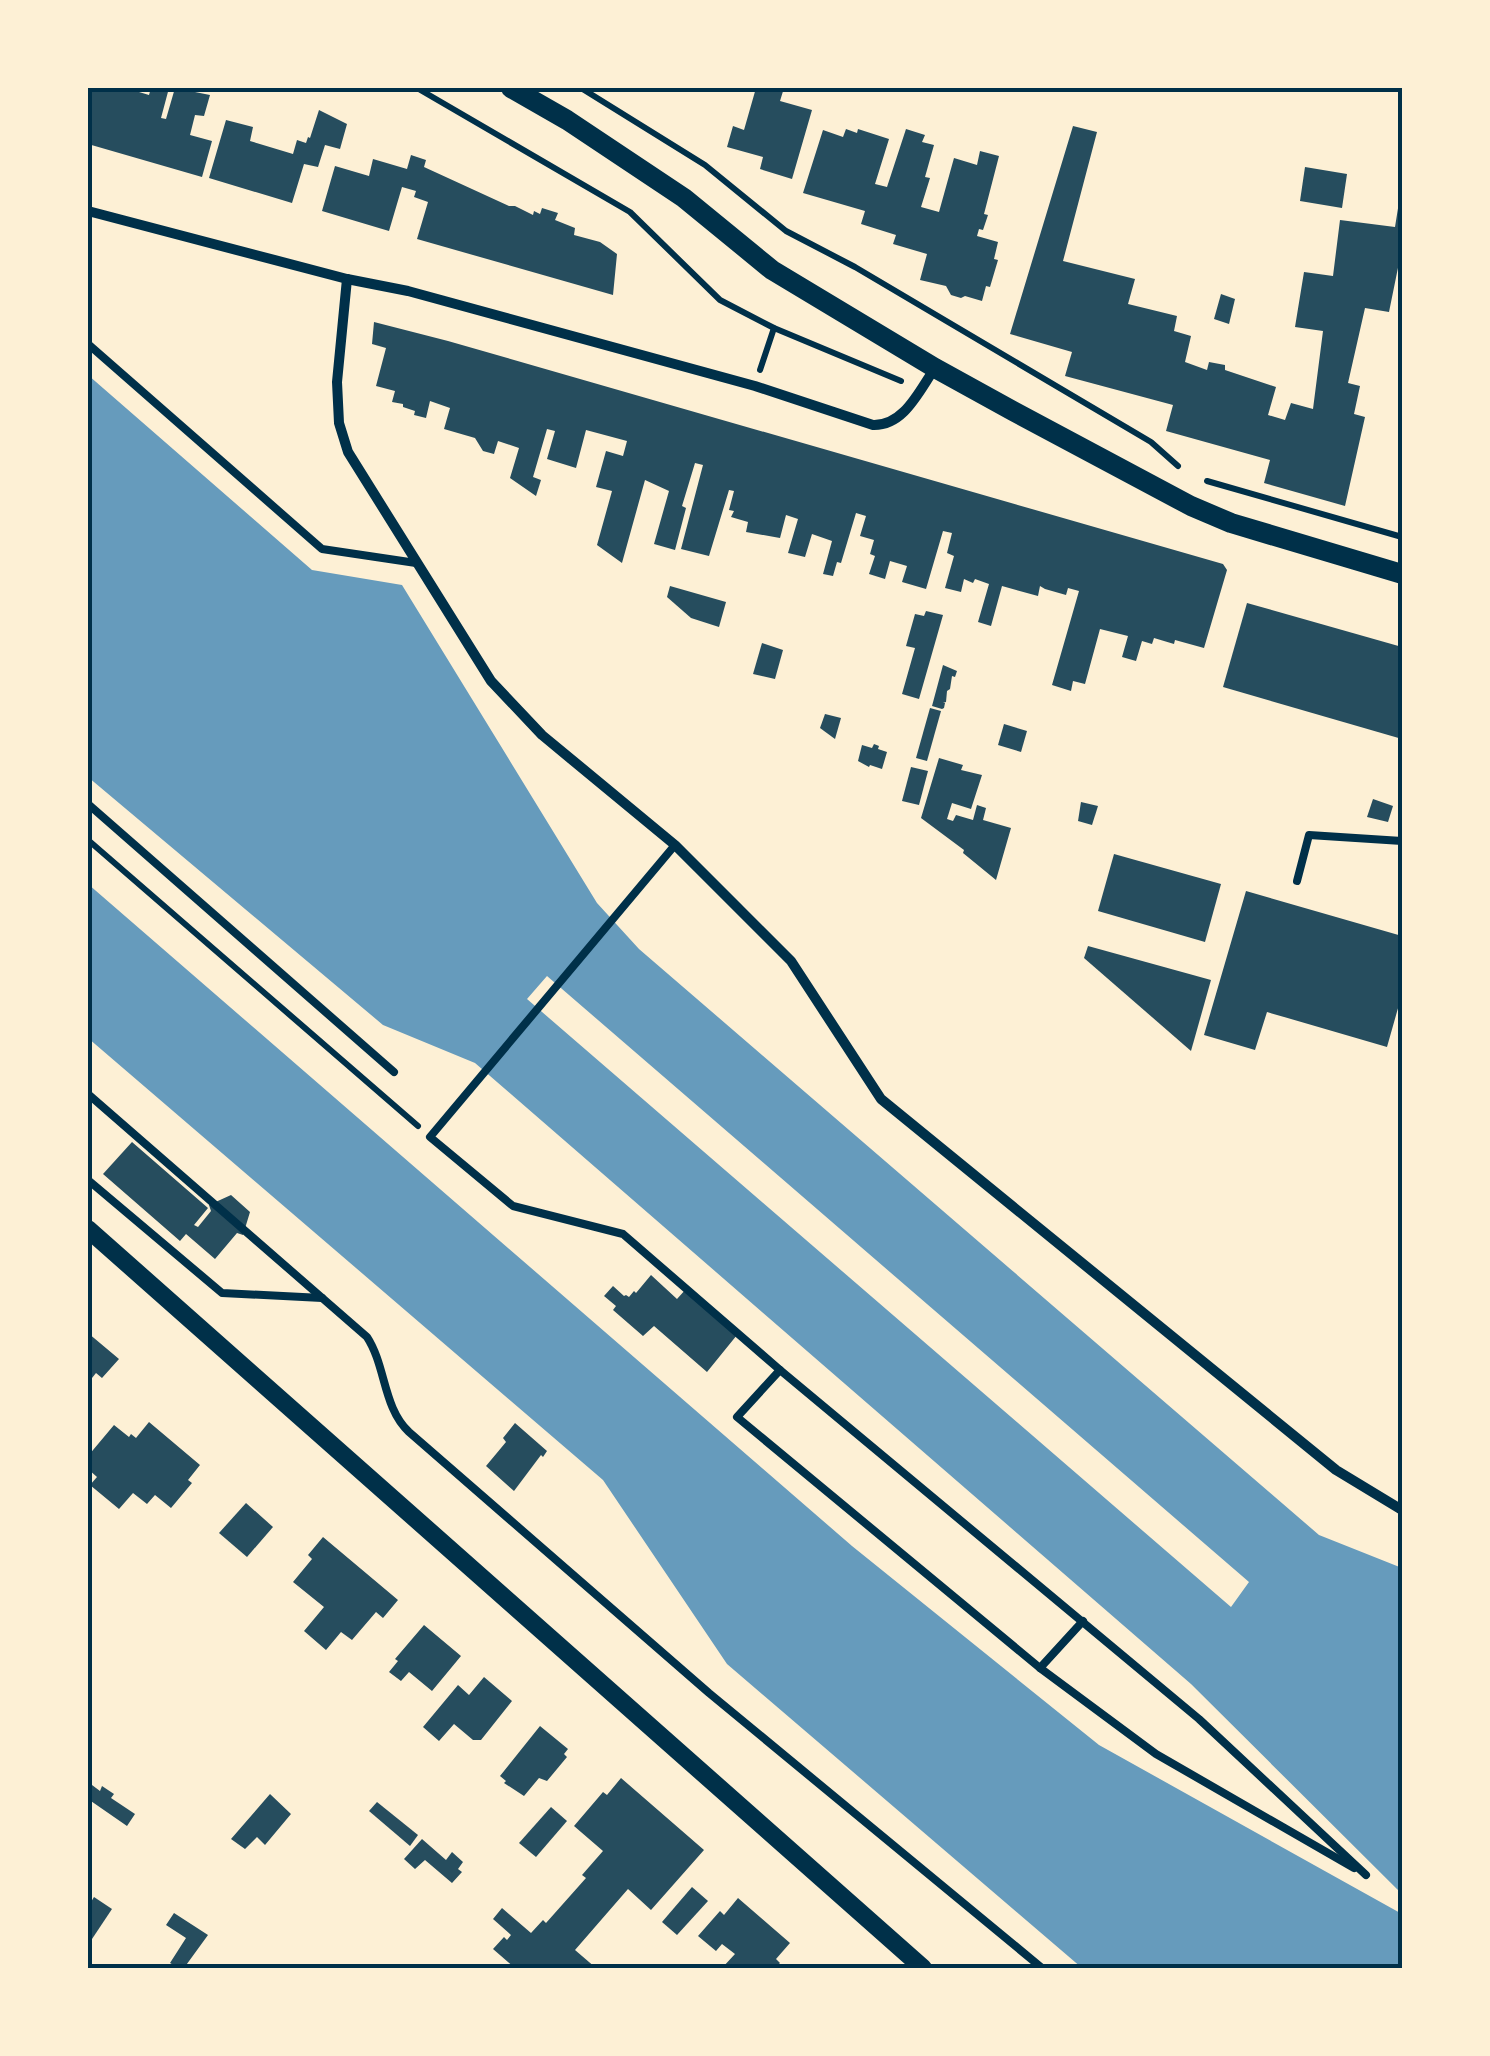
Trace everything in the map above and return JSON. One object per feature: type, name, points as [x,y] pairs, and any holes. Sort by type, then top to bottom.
[{"type":"main road","points":[[511,88],[567,120],[684,198],[772,270],[935,368],[1118,468],[1250,530],[1402,574]]},
{"type":"street","points":[[88,211],[347,279],[408,291],[755,386],[872,425],[883,425],[903,414],[935,368]]},
{"type":"street","points":[[347,279],[337,382],[339,423],[348,452],[491,681],[542,734],[675,845],[791,962],[881,1099],[1336,1470],[1402,1510]]},
{"type":"street","points":[[88,1230],[923,1968]]},
{"type":"lane","points":[[88,344],[322,548],[416,563]]},
{"type":"lane","points":[[88,804],[394,1072]]},
{"type":"lane","points":[[1297,881],[1309,834],[1402,842]]},
{"type":"lane","points":[[675,845],[430,1137],[513,1206],[623,1234],[1199,1719],[1366,1874],[1156,1754],[1040,1668],[736,1418],[780,1370]]},
{"type":"lane","points":[[88,1094],[367,1337],[400,1424],[709,1694],[1042,1968]]},
{"type":"lane","points":[[88,1180],[222,1293],[322,1298]]},
{"type":"lane","points":[[1040,1668],[1083,1621]]},
{"type":"path","points":[[417,88],[630,212],[720,300],[774,328],[920,389]]},
{"type":"path","points":[[581,88],[706,165],[786,230],[1151,442],[1187,473]]},
{"type":"path","points":[[755,386],[774,328]]},
{"type":"path","points":[[1196,477],[1402,537]]},
{"type":"path","points":[[88,840],[430,1137]]},
{"type":"water","points":[[88,375],[312,570],[402,585],[597,903],[639,949],[1319,1535],[1402,1568],[1402,1894],[1191,1684],[475,1063],[383,1025],[88,777]],"holes":[[[547,976],[1249,1582],[1231,1607],[527,999]]]},
{"type":"water","points":[[88,884],[852,1546],[1099,1745],[1402,1914],[1402,1968],[1082,1968],[727,1664],[603,1480],[88,1038]]},
{"type":"building","points":[[88,88],[140,88],[139,92],[149,95],[151,88],[169,88],[161,118],[166,119],[175,88],[210,95],[204,116],[195,115],[190,135],[212,141],[202,177],[88,144]]},
{"type":"building","points":[[756,88],[784,88],[780,101],[812,110],[792,179],[760,169],[763,157],[727,147],[733,126],[744,130]]},
{"type":"building","points":[[319,110],[347,124],[340,149],[325,145],[318,167],[304,164],[292,203],[209,178],[226,120],[253,127],[250,141],[293,154],[297,140],[306,143],[310,138]]},
{"type":"building","points":[[1073,126],[1097,132],[1063,261],[1135,279],[1128,304],[1177,316],[1174,331],[1191,336],[1185,362],[1207,370],[1209,362],[1225,365],[1225,370],[1276,387],[1268,415],[1285,420],[1291,403],[1313,409],[1323,331],[1295,327],[1304,272],[1333,276],[1340,220],[1395,227],[1399,202],[1402,203],[1402,248],[1389,312],[1365,308],[1348,383],[1360,386],[1354,414],[1365,417],[1345,506],[1264,483],[1270,460],[1166,431],[1173,405],[1065,376],[1072,352],[1010,334]]},
{"type":"building","points":[[846,129],[889,139],[875,184],[887,187],[906,129],[925,135],[922,142],[934,145],[921,207],[939,212],[954,158],[977,165],[980,151],[999,156],[984,214],[988,215],[977,236],[998,242],[994,259],[998,260],[982,301],[951,295],[946,286],[920,280],[927,254],[893,244],[896,235],[861,224],[865,211],[803,193],[823,130],[843,137]]},
{"type":"building","points":[[411,155],[426,160],[424,167],[509,206],[533,215],[534,211],[540,214],[542,208],[558,213],[555,220],[575,228],[574,235],[600,242],[617,254],[613,295],[417,239],[428,202],[414,197],[416,191],[402,187],[389,231],[322,211],[335,166],[369,176],[373,159],[407,169]]},
{"type":"building","points":[[1305,167],[1347,174],[1342,208],[1300,201]]},
{"type":"building","points":[[1221,294],[1235,299],[1229,324],[1214,319]]},
{"type":"building","points":[[374,322],[1223,564],[1227,570],[1204,648],[1154,638],[1152,644],[1142,641],[1136,661],[1122,657],[1128,636],[1100,629],[1085,684],[1073,681],[1071,691],[1052,685],[1079,591],[1068,588],[1066,595],[1040,586],[1038,596],[1002,586],[991,626],[978,622],[989,584],[964,579],[961,592],[945,588],[954,556],[947,553],[952,533],[943,531],[926,589],[902,582],[907,566],[890,561],[885,579],[869,574],[875,556],[870,554],[874,540],[860,536],[866,516],[856,513],[841,563],[837,562],[833,576],[823,574],[832,541],[812,534],[805,557],[788,553],[798,519],[786,515],[780,538],[746,532],[748,522],[731,517],[734,491],[729,490],[709,556],[681,549],[703,465],[695,463],[682,506],[686,508],[675,550],[654,544],[669,491],[645,480],[622,563],[597,545],[612,491],[596,487],[606,451],[623,456],[627,441],[586,430],[576,468],[547,459],[555,431],[547,429],[533,477],[541,480],[536,496],[510,478],[519,448],[498,441],[494,454],[483,451],[475,438],[444,429],[450,408],[430,401],[426,418],[414,415],[415,411],[392,402],[395,391],[376,386],[386,348],[372,344]]},
{"type":"building","points":[[670,586],[726,602],[719,627],[691,618],[667,597]]},
{"type":"building","points":[[1247,603],[1402,647],[1402,739],[1223,687]]},
{"type":"building","points":[[926,611],[943,615],[919,699],[902,694],[915,648],[906,646],[915,614],[924,616]]},
{"type":"building","points":[[762,643],[783,650],[775,679],[753,674]]},
{"type":"building","points":[[943,665],[957,671],[942,709],[932,706]]},
{"type":"building","points":[[930,708],[941,711],[927,761],[916,758]]},
{"type":"building","points":[[825,714],[841,718],[835,739],[820,728]]},
{"type":"building","points":[[1004,724],[1027,731],[1021,752],[998,745]]},
{"type":"building","points":[[874,744],[887,752],[882,769],[858,761],[862,745],[872,748]]},
{"type":"building","points":[[939,758],[963,765],[961,770],[982,775],[971,809],[952,803],[947,819],[953,821],[956,815],[973,820],[977,805],[986,808],[983,820],[1011,828],[996,880],[921,818]]},
{"type":"building","points":[[911,767],[928,771],[919,805],[902,801]]},
{"type":"building","points":[[1373,799],[1393,806],[1388,822],[1367,817]]},
{"type":"building","points":[[1081,802],[1098,806],[1092,825],[1078,821]]},
{"type":"building","points":[[1114,854],[1221,884],[1205,942],[1098,911]]},
{"type":"building","points":[[1246,891],[1402,936],[1402,994],[1387,1047],[1267,1012],[1255,1050],[1204,1035]]},
{"type":"building","points":[[1088,946],[1211,980],[1191,1051],[1084,958]]},
{"type":"building","points":[[132,1142],[208,1208],[194,1225],[198,1227],[211,1211],[209,1205],[231,1195],[250,1212],[243,1235],[237,1233],[215,1259],[186,1234],[180,1241],[103,1174]]},
{"type":"building","points":[[651,1275],[677,1299],[686,1289],[737,1335],[707,1372],[654,1326],[643,1336],[613,1310],[616,1306],[604,1296],[613,1286],[629,1297]]},
{"type":"building","points":[[88,1333],[119,1359],[102,1378],[96,1373],[88,1383]]},
{"type":"building","points":[[149,1422],[200,1465],[188,1480],[192,1483],[171,1508],[155,1495],[147,1504],[133,1493],[119,1509],[90,1485],[97,1477],[88,1469],[88,1456],[114,1425],[136,1438]]},
{"type":"building","points":[[515,1423],[547,1451],[514,1491],[486,1466],[506,1442],[503,1438]]},
{"type":"building","points":[[246,1503],[273,1527],[247,1557],[219,1533]]},
{"type":"building","points":[[323,1537],[398,1600],[383,1618],[376,1612],[352,1640],[341,1632],[326,1650],[304,1631],[324,1607],[293,1582],[312,1559],[308,1555]]},
{"type":"building","points":[[424,1625],[461,1656],[432,1691],[409,1672],[401,1681],[389,1672]]},
{"type":"building","points":[[484,1677],[512,1701],[481,1740],[473,1740],[454,1724],[439,1741],[423,1727],[458,1685],[469,1695]]},
{"type":"building","points":[[540,1726],[568,1749],[564,1754],[567,1757],[547,1781],[539,1778],[524,1796],[500,1776]]},
{"type":"building","points":[[621,1778],[704,1850],[651,1910],[628,1889],[575,1950],[596,1968],[515,1968],[493,1949],[511,1935],[493,1919],[502,1908],[531,1933],[543,1920],[546,1923],[586,1878],[582,1875],[603,1851],[574,1826],[603,1792],[607,1795]]},
{"type":"building","points":[[88,1782],[100,1791],[102,1786],[114,1794],[111,1798],[135,1814],[127,1826],[88,1799]]},
{"type":"building","points":[[270,1794],[291,1814],[265,1845],[257,1837],[245,1849],[231,1839]]},
{"type":"building","points":[[377,1802],[418,1835],[410,1846],[369,1811]]},
{"type":"building","points":[[551,1807],[567,1821],[536,1857],[519,1843]]},
{"type":"building","points":[[422,1839],[446,1860],[452,1852],[463,1862],[458,1869],[462,1872],[452,1883],[425,1860],[415,1869],[404,1859]]},
{"type":"building","points":[[692,1887],[708,1901],[677,1935],[662,1922]]},
{"type":"building","points":[[94,1897],[112,1909],[88,1945],[88,1907]]},
{"type":"building","points":[[738,1898],[790,1943],[776,1959],[780,1963],[775,1968],[722,1968],[735,1954],[722,1944],[716,1951],[698,1936]]},
{"type":"building","points":[[174,1913],[208,1935],[184,1968],[170,1963],[186,1938],[166,1925]]}]
